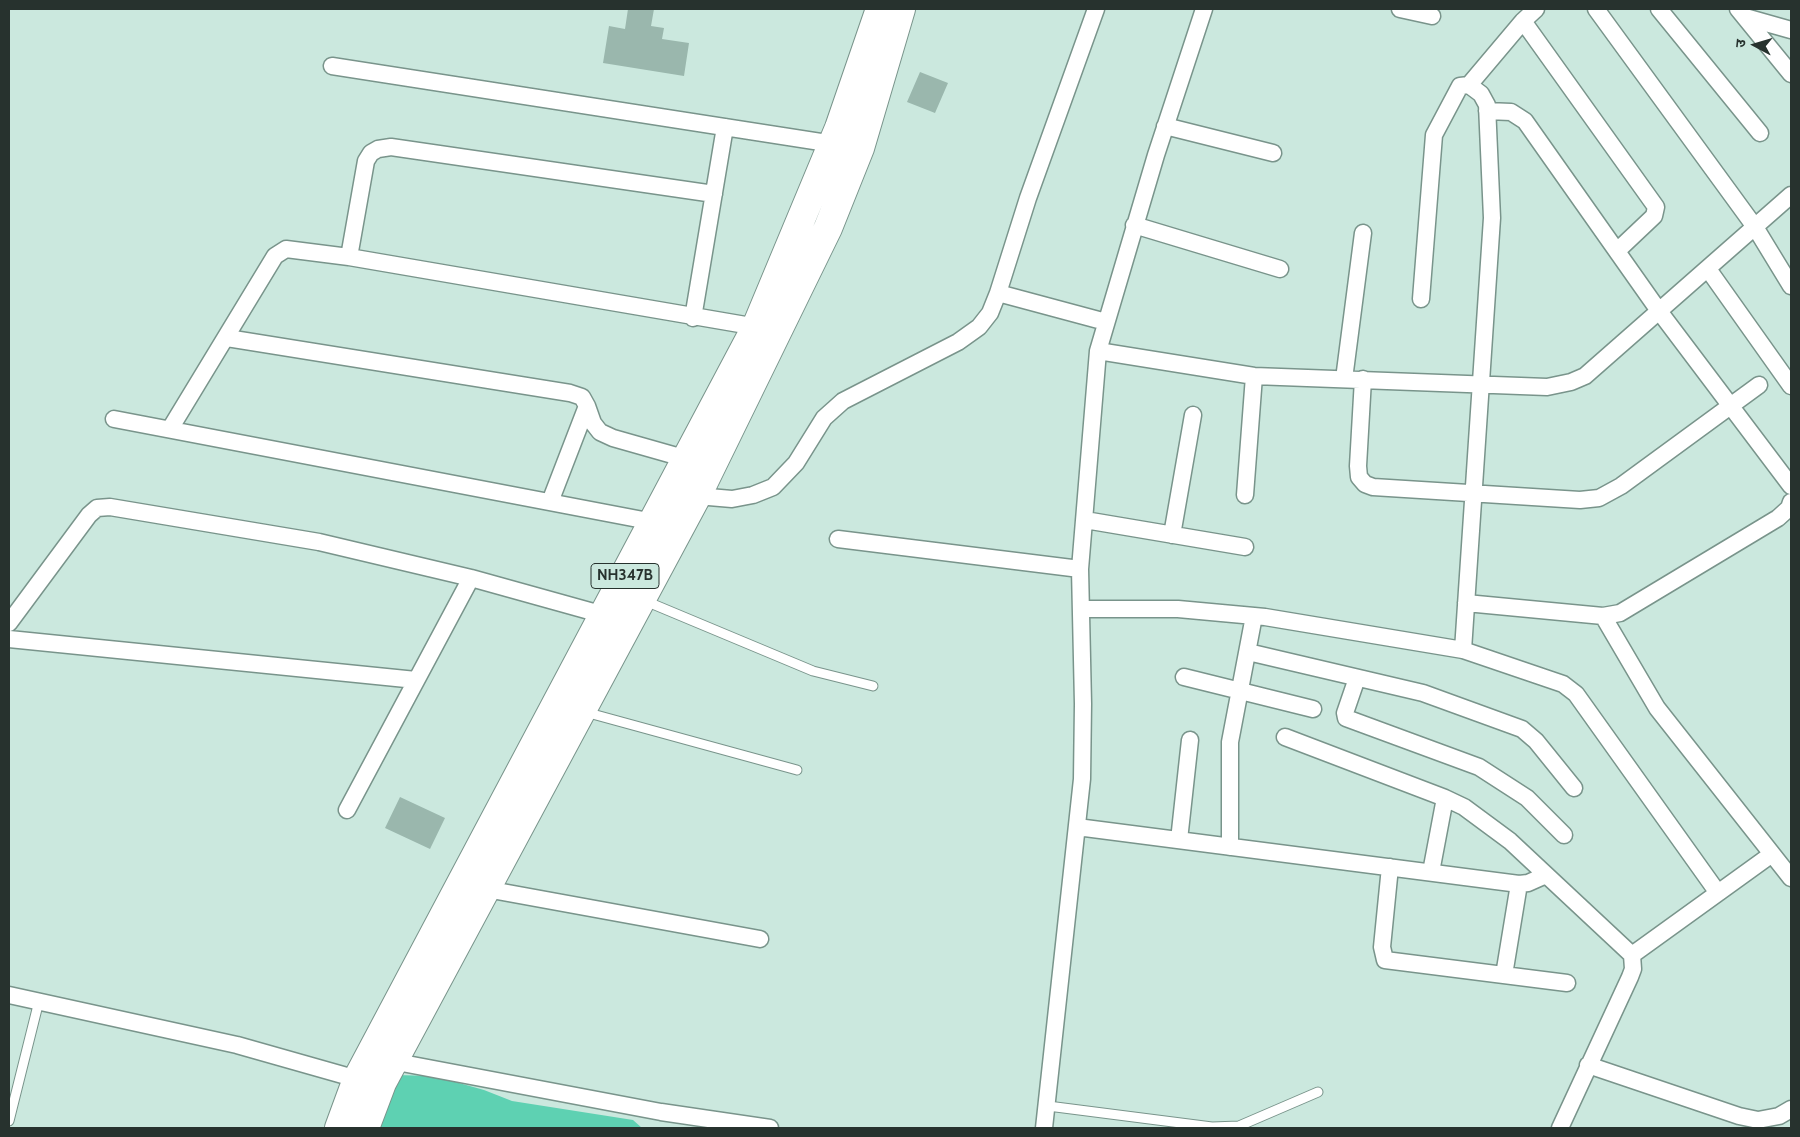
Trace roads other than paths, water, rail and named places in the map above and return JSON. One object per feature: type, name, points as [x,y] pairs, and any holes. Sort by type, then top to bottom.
[{"type":"highway","name":"NH347B","points":[[339,1128],[630,595],[681,526],[697,496],[767,328],[833,144],[887,19]]},
{"type":"highway","name":"NH347B","points":[[373,1066],[486,889],[569,707],[604,615],[630,595],[654,522],[687,459],[828,228],[860,148],[887,19]]},
{"type":"highway","name":"NH347B","points":[[365,1128],[382,1083],[373,1066]]},
{"type":"street","points":[[697,496],[732,498],[753,495],[773,487],[796,463],[824,418],[843,401],[958,342],[979,327],[990,313],[998,293],[1028,198],[1096,9]]},
{"type":"street","points":[[1044,1128],[1048,1106],[1082,770],[1080,569],[1098,351],[1134,225],[1204,9]]},
{"type":"street","points":[[1400,9],[1432,16]]},
{"type":"street","points":[[1421,300],[1434,135],[1460,86],[1469,85],[1523,20],[1536,9]]},
{"type":"street","points":[[1596,9],[1755,226],[1791,286]]},
{"type":"street","points":[[1659,9],[1760,133]]},
{"type":"street","points":[[1742,13],[1791,30]]},
{"type":"street","points":[[1742,13],[1791,74]]},
{"type":"street","points":[[1523,20],[1656,207],[1654,216],[1617,251]]},
{"type":"street","points":[[332,66],[860,148]]},
{"type":"street","points":[[1462,650],[1492,218],[1487,111],[1484,98],[1469,85]]},
{"type":"street","points":[[1487,111],[1511,112],[1525,121],[1659,311],[1791,486]]},
{"type":"street","points":[[1165,126],[1273,154]]},
{"type":"street","points":[[693,318],[724,127]]},
{"type":"street","points":[[348,257],[366,162],[371,153],[378,148],[390,147],[714,194]]},
{"type":"street","points":[[1098,351],[1254,376],[1547,387],[1571,382],[1585,376],[1791,195]]},
{"type":"street","points":[[1134,225],[1280,269]]},
{"type":"street","points":[[1344,379],[1362,233]]},
{"type":"street","points":[[170,429],[227,338],[275,256],[282,250],[292,248],[693,318],[767,328]]},
{"type":"street","points":[[1708,268],[1791,386]]},
{"type":"street","points":[[998,293],[1106,322]]},
{"type":"street","points":[[227,338],[570,393],[582,397],[593,423],[600,432],[613,438],[687,459]]},
{"type":"street","points":[[1245,495],[1254,376]]},
{"type":"street","points":[[1363,380],[1358,466],[1359,478],[1365,484],[1580,500],[1599,498],[1621,486],[1759,385]]},
{"type":"street","points":[[550,502],[587,406]]},
{"type":"street","points":[[1172,535],[1193,415]]},
{"type":"street","points":[[114,419],[681,526]]},
{"type":"street","points":[[1466,603],[1603,616],[1620,613],[1770,523],[1789,508],[1791,502]]},
{"type":"street","points":[[9,623],[89,515],[97,508],[110,507],[319,542],[470,578],[604,615]]},
{"type":"street","points":[[1085,520],[1245,547]]},
{"type":"street","points":[[838,538],[1080,569]]},
{"type":"street","points":[[346,810],[470,578]]},
{"type":"street","points":[[1081,608],[1178,609],[1254,616],[1462,650],[1563,684],[1576,694],[1718,893]]},
{"type":"street","points":[[1230,847],[1230,742],[1254,616]]},
{"type":"street","points":[[1603,616],[1657,708],[1791,878]]},
{"type":"street","points":[[9,639],[416,680]]},
{"type":"street","points":[[1248,652],[1423,693],[1522,729],[1536,741],[1574,788]]},
{"type":"street","points":[[1184,678],[1313,709]]},
{"type":"street","points":[[1357,678],[1345,713],[1346,718],[1479,767],[1528,798],[1564,835]]},
{"type":"street","points":[[1285,737],[1464,807],[1488,824],[1546,875],[1632,955],[1633,969],[1630,977],[1560,1128]]},
{"type":"street","points":[[1179,840],[1190,740]]},
{"type":"street","points":[[1431,872],[1445,798]]},
{"type":"street","points":[[1077,827],[1519,884],[1534,882],[1546,875]]},
{"type":"street","points":[[1632,955],[1772,854]]},
{"type":"street","points":[[1390,867],[1382,948],[1385,960],[1568,983]]},
{"type":"street","points":[[1504,975],[1519,884]]},
{"type":"street","points":[[486,889],[760,939]]},
{"type":"street","points":[[9,994],[237,1045],[770,1128]]},
{"type":"street","points":[[1588,1065],[1739,1116],[1758,1120],[1779,1116],[1791,1109]]},
{"type":"lane","points":[[630,595],[813,671],[873,686]]},
{"type":"lane","points":[[569,707],[797,770]]},
{"type":"lane","points":[[9,1121],[39,1001]]},
{"type":"lane","points":[[1048,1106],[1212,1127],[1238,1126],[1318,1092]]}]
